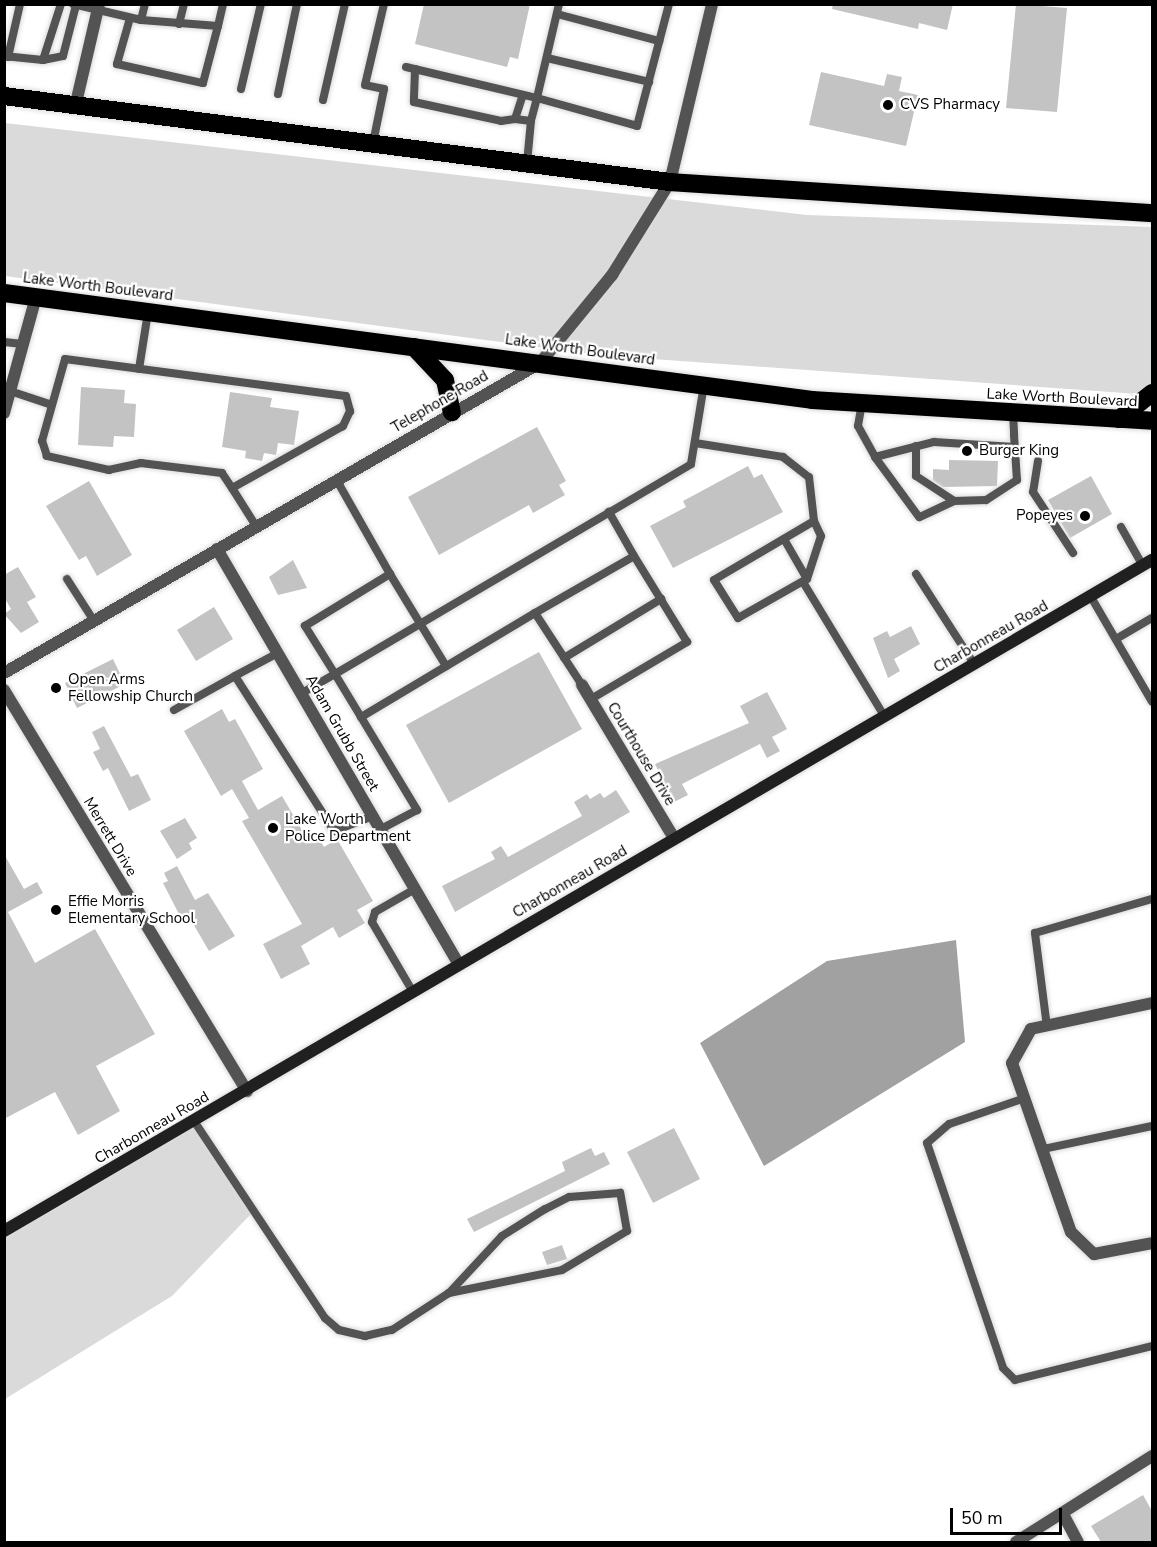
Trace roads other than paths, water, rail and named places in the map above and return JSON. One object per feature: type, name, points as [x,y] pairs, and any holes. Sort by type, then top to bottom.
[{"type":"highway","points":[[4,96],[76,103],[670,182],[1147,211],[1152,227]]},
{"type":"highway","name":"Lake Worth Boulevard","points":[[4,293],[704,385],[862,403],[1152,421]]},
{"type":"highway","points":[[414,347],[445,380],[452,412]]},
{"type":"highway","points":[[1119,419],[1152,393]]},
{"type":"street","name":"Telephone Road","points":[[4,673],[540,363],[612,275],[670,182],[712,4]]},
{"type":"street","points":[[76,103],[98,8]]},
{"type":"street","points":[[4,413],[36,297]]},
{"type":"street","name":"Adam Grubb Street","points":[[217,549],[459,964]]},
{"type":"street","name":"Charbonneau Road","points":[[4,1231],[1148,563]]},
{"type":"street","name":"Courthouse Drive","points":[[582,685],[674,838]]},
{"type":"street","name":"Merrett Drive","points":[[4,690],[247,1091]]},
{"type":"street","points":[[1152,1003],[1030,1029],[1012,1063],[1071,1232],[1094,1254],[1152,1243]]},
{"type":"street","points":[[1016,1542],[1152,1456]]},
{"type":"street","points":[[1063,1514],[1078,1542]]},
{"type":"lane","points":[[20,4],[6,56],[43,60],[63,56],[75,5],[98,8],[141,20],[218,26]]},
{"type":"lane","points":[[43,60],[61,4]]},
{"type":"lane","points":[[141,20],[145,4]]},
{"type":"lane","points":[[179,24],[184,4]]},
{"type":"lane","points":[[130,18],[117,64],[203,83],[223,4]]},
{"type":"lane","points":[[241,89],[261,4]]},
{"type":"lane","points":[[278,94],[297,4]]},
{"type":"lane","points":[[323,99],[345,4]]},
{"type":"lane","points":[[373,142],[384,89],[365,85],[384,4]]},
{"type":"lane","points":[[527,163],[531,121],[559,4]]},
{"type":"lane","points":[[406,67],[537,98],[637,126],[669,4]]},
{"type":"lane","points":[[557,14],[659,41]]},
{"type":"lane","points":[[547,58],[648,82]]},
{"type":"lane","points":[[415,69],[414,102],[531,121]]},
{"type":"lane","points":[[515,119],[523,95]]},
{"type":"lane","points":[[139,369],[148,312]]},
{"type":"lane","points":[[4,342],[23,344]]},
{"type":"lane","points":[[232,488],[343,426],[350,411],[346,396],[65,359],[42,441],[47,456],[109,470],[141,464],[222,473],[256,526]]},
{"type":"lane","points":[[302,693],[691,464],[704,385]]},
{"type":"lane","points":[[10,391],[52,405]]},
{"type":"lane","points":[[862,403],[858,426],[875,457],[919,517],[954,501],[987,500],[1017,480],[1013,413]]},
{"type":"lane","points":[[695,442],[783,457],[809,477],[814,521],[821,536],[805,580],[738,618],[714,580],[814,521]]},
{"type":"lane","points":[[875,457],[934,442],[1015,447]]},
{"type":"lane","points":[[916,446],[916,476],[954,501]]},
{"type":"lane","points":[[1038,461],[1034,492],[1073,554]]},
{"type":"lane","points":[[336,479],[446,666]]},
{"type":"lane","points":[[591,699],[687,642],[609,512]]},
{"type":"lane","points":[[1121,527],[1148,563]]},
{"type":"lane","points":[[784,539],[805,580],[884,716]]},
{"type":"lane","points":[[361,717],[634,556]]},
{"type":"lane","points":[[381,829],[417,810],[305,626],[390,574]]},
{"type":"lane","points":[[916,574],[974,664]]},
{"type":"lane","points":[[68,579],[94,621]]},
{"type":"lane","points":[[1091,597],[1152,702]]},
{"type":"lane","points":[[564,658],[661,599]]},
{"type":"lane","points":[[535,613],[582,685]]},
{"type":"lane","points":[[1116,639],[1152,618]]},
{"type":"lane","points":[[174,710],[278,653]]},
{"type":"lane","points":[[235,676],[334,831],[373,816]]},
{"type":"lane","points":[[413,992],[372,922],[375,912],[415,889]]},
{"type":"lane","points":[[1047,1027],[1035,933],[1152,899]]},
{"type":"lane","points":[[1025,1098],[949,1124],[927,1143],[1003,1368],[1015,1380],[1152,1346]]},
{"type":"lane","points":[[194,1121],[299,1283],[339,1330],[365,1336],[392,1330],[449,1293],[502,1236],[545,1209],[569,1197],[621,1193],[627,1231],[562,1270],[449,1293]]},
{"type":"lane","points":[[1043,1149],[1152,1126]]},
{"type":"place","name":"CVS Pharmacy","points":[[888,105]]},
{"type":"place","name":"Burger King","points":[[967,451]]},
{"type":"place","name":"Popeyes","points":[[1085,516]]},
{"type":"place","name":"Open Arms Fellowship Church","points":[[56,688]]},
{"type":"place","name":"Lake Worth Police Department","points":[[273,828]]},
{"type":"place","name":"Effie Morris Elementary School","points":[[56,910]]}]
